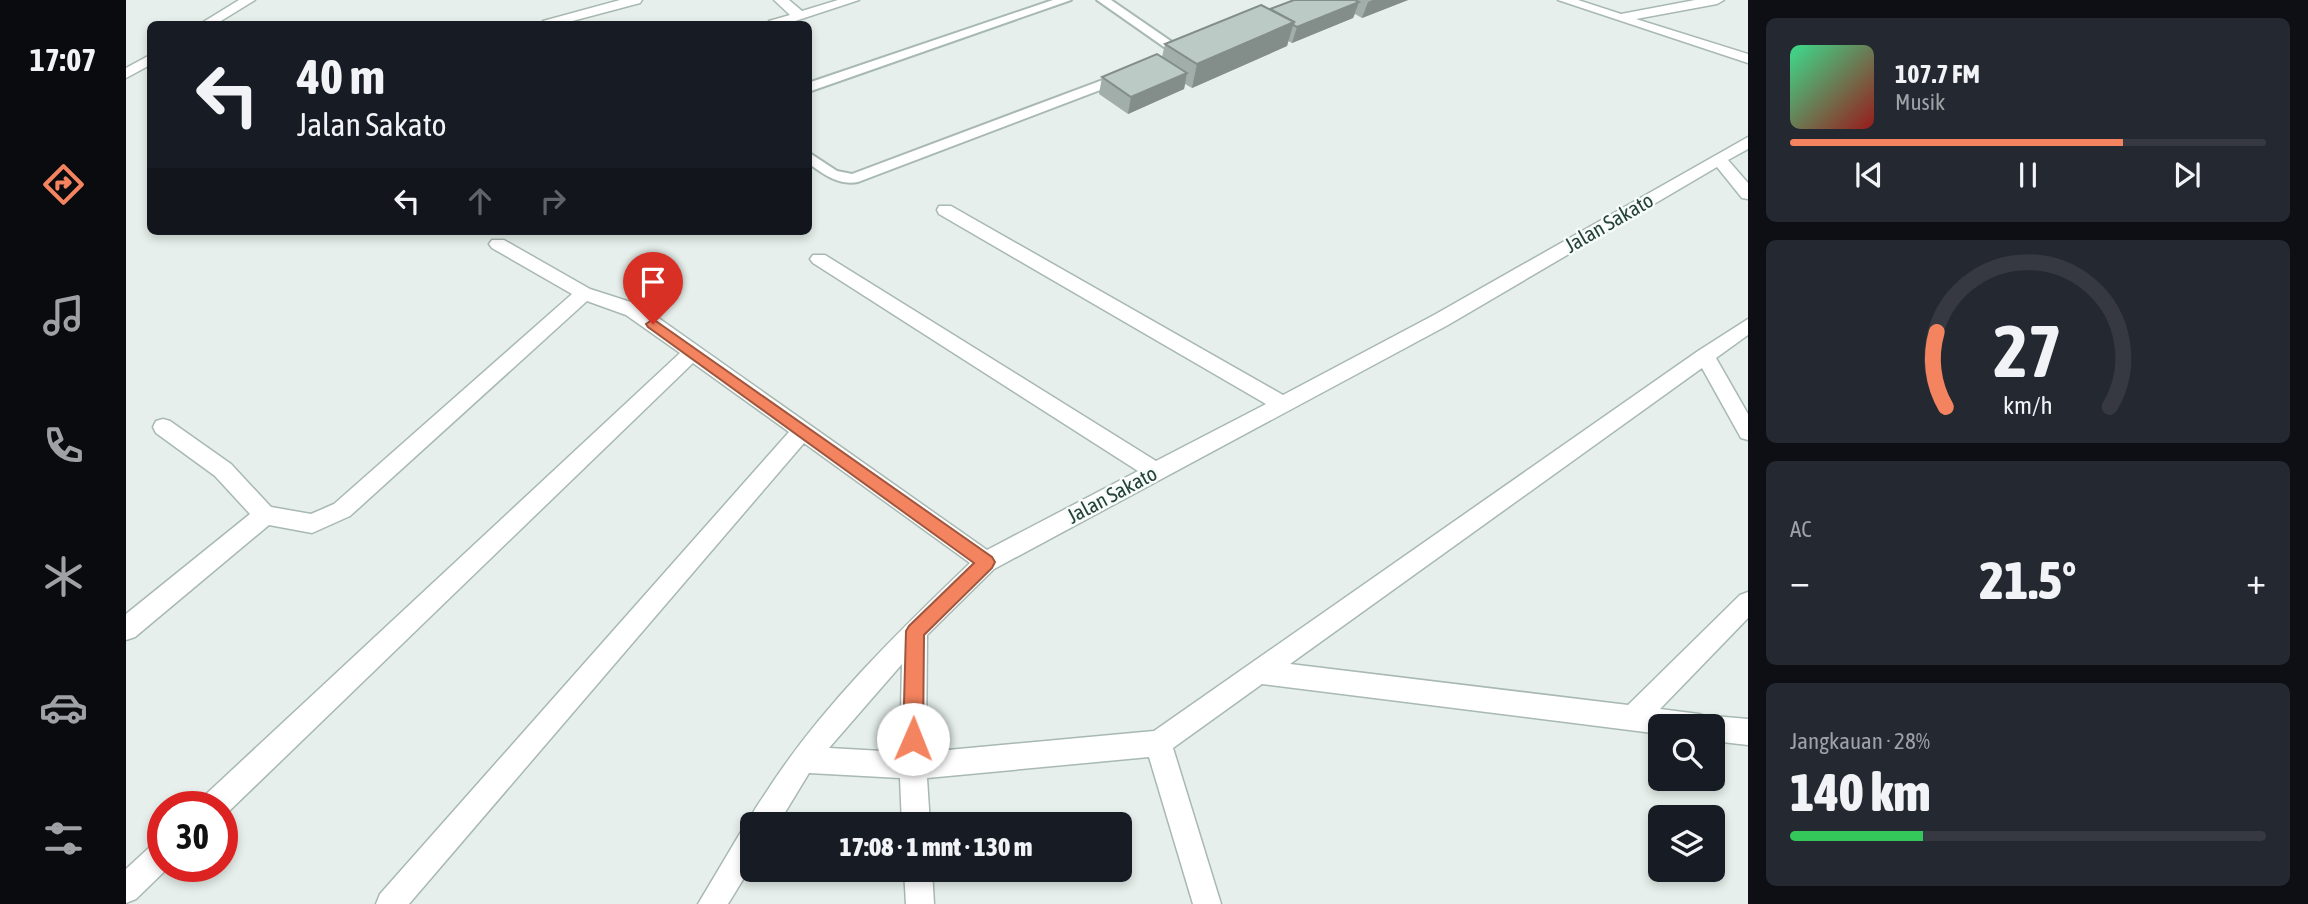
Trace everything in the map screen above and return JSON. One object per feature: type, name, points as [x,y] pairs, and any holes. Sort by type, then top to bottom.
[{"type":"street","points":[[212,21],[248,0]]},
{"type":"street","points":[[559,21],[635,0]]},
{"type":"street","points":[[781,0],[800,16]]},
{"type":"street","points":[[784,21],[852,0]]},
{"type":"street","points":[[1565,0],[1748,59]]},
{"type":"street","points":[[1619,18],[1717,0]]},
{"type":"street","points":[[126,74],[147,61]]},
{"type":"street","name":"Jalan Sakato","points":[[770,812],[802,760],[915,631],[986,562],[1441,320],[1748,142]]},
{"type":"street","points":[[1719,159],[1748,194]]},
{"type":"street","points":[[945,210],[1283,404]]},
{"type":"street","points":[[498,244],[584,293],[633,310],[986,562]]},
{"type":"street","points":[[819,259],[1156,472]]},
{"type":"street","points":[[163,427],[223,470],[265,514],[312,524],[342,510],[584,293]]},
{"type":"street","points":[[802,760],[913,766],[1158,743],[1748,326]]},
{"type":"street","points":[[230,791],[694,351]]},
{"type":"street","points":[[1705,356],[1748,432]]},
{"type":"street","points":[[390,904],[802,432]]},
{"type":"street","points":[[126,629],[265,514]]},
{"type":"street","points":[[1633,718],[1748,602]]},
{"type":"street","points":[[915,631],[913,766],[915,812]]},
{"type":"street","points":[[1258,672],[1648,720]]},
{"type":"street","points":[[1725,729],[1748,732]]},
{"type":"street","points":[[1158,743],[1207,904]]},
{"type":"street","points":[[712,904],[740,859]]},
{"type":"street","points":[[126,888],[147,869]]},
{"type":"street","points":[[919,882],[920,904]]},
{"type":"lane","points":[[812,87],[1065,0]]},
{"type":"lane","points":[[1103,0],[1182,53]]},
{"type":"lane","points":[[812,159],[832,174],[853,179],[1022,117],[1133,72]]},
{"type":"building","points":[[1294,0],[1359,2],[1297,27],[1293,25],[1294,22],[1270,9]]},
{"type":"building","points":[[1261,5],[1294,22],[1197,64],[1165,44]]},
{"type":"building","points":[[1157,54],[1187,73],[1131,97],[1102,77]]},
{"type":"route","points":[[653,324],[986,562],[915,631],[913,739]]}]
